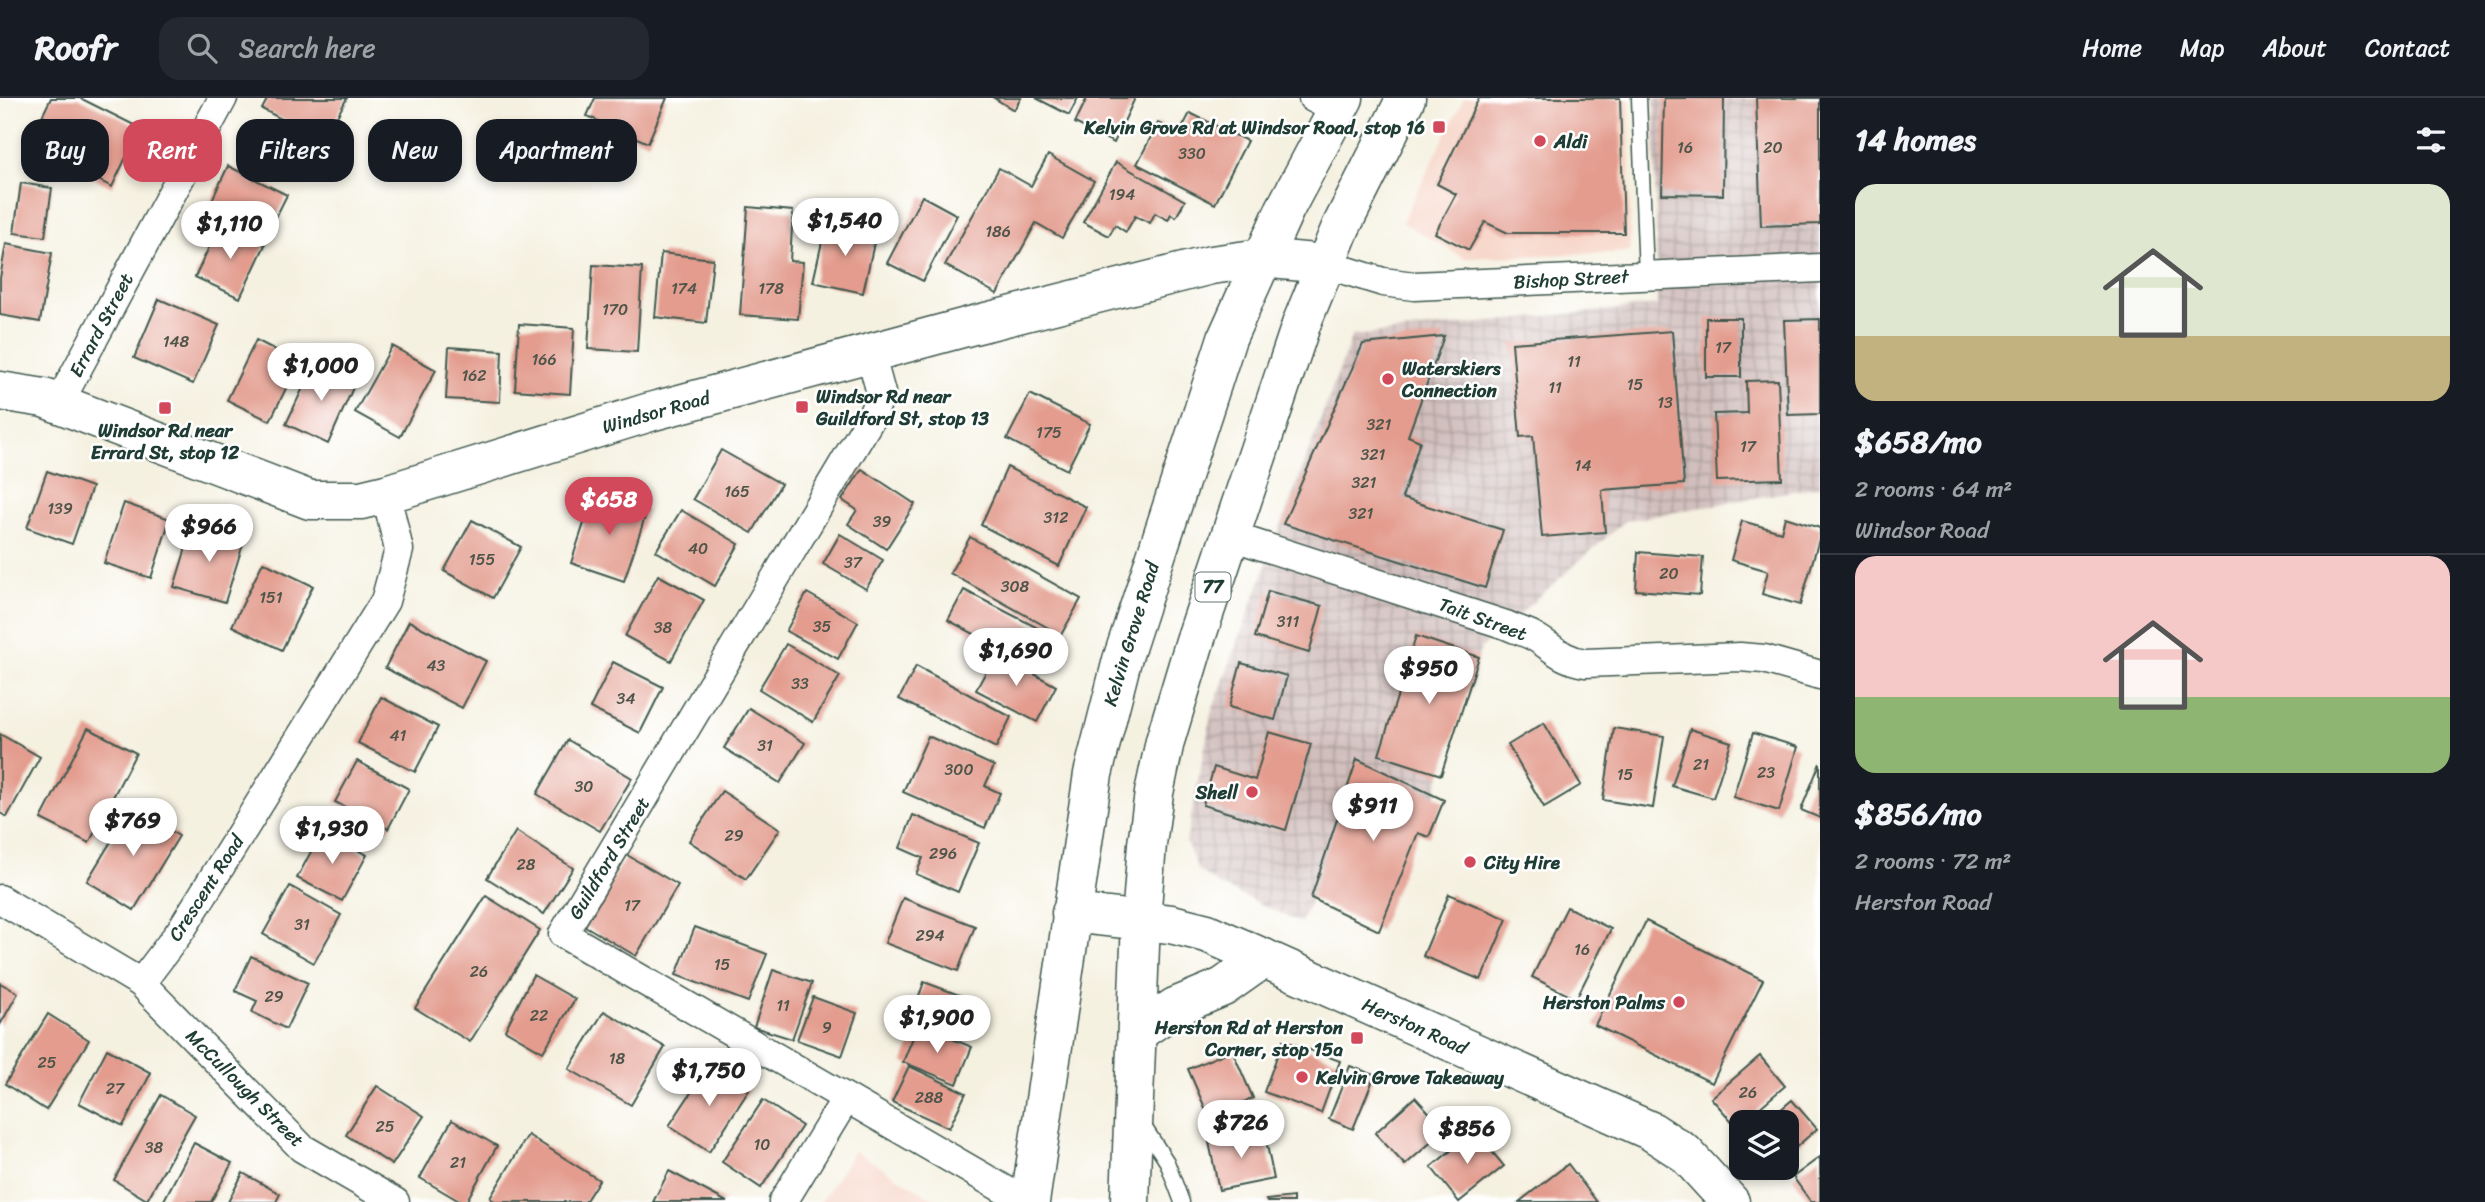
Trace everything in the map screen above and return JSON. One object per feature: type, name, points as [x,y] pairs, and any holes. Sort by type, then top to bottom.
[{"type":"main road","name":"77","points":[[1130,1202],[1141,920],[1154,793],[1166,741],[1195,641],[1296,340],[1325,264],[1359,188],[1406,98]]},
{"type":"main road","name":"Kelvin Grove Road","points":[[1028,1202],[1093,774],[1128,639],[1227,338],[1332,102]]},
{"type":"main road","name":"Windsor Road","points":[[0,391],[33,395],[59,404],[310,500],[361,500],[650,412],[1211,265],[1261,258],[1325,264]]},
{"type":"main road","name":"Herston Road","points":[[1071,913],[1181,925],[1208,933],[1651,1131],[1685,1153],[1730,1202]]},
{"type":"main road","points":[[1138,1032],[1175,1007],[1223,987],[1264,958]]},
{"type":"street","name":"Errard Street","points":[[59,404],[223,98]]},
{"type":"street","name":"Bishop Street","points":[[1325,264],[1383,282],[1414,286],[1820,268]]},
{"type":"street","name":"Guildford Street","points":[[870,353],[881,393],[872,416],[564,934],[845,1100],[1028,1202]]},
{"type":"street","name":"Crescent Road","points":[[141,983],[181,930],[385,601],[399,550],[386,494]]},
{"type":"street","name":"Tait Street","points":[[1230,536],[1506,625],[1536,637],[1556,653],[1571,660],[1585,663],[1740,657],[1764,659],[1820,675]]},
{"type":"street","points":[[0,899],[141,983]]},
{"type":"street","name":"McCullough Street","points":[[141,983],[302,1148],[395,1202]]},
{"type":"street","points":[[783,1202],[845,1100]]},
{"type":"lane","points":[[1639,98],[1646,275]]},
{"type":"lane","points":[[1135,1112],[1167,1162],[1182,1202]]},
{"type":"shaded area","name":"Aldi","points":[[1464,98],[1629,98],[1630,252],[1464,258],[1402,222]]},
{"type":"shaded area","points":[[1654,98],[1820,98],[1820,486],[1625,521],[1481,648],[1435,796],[1357,759],[1301,923],[1219,885],[1198,870],[1186,842],[1212,711],[1352,336],[1657,305]]},
{"type":"shaded area","points":[[854,1151],[939,1202],[821,1202]]},
{"type":"building","points":[[51,98],[80,98],[123,120],[123,164],[112,187],[102,182],[109,182],[109,119],[41,119]]},
{"type":"building","points":[[268,98],[347,98],[336,119],[281,119],[262,109]]},
{"type":"building","points":[[595,98],[667,98],[648,143],[637,138],[637,119],[594,119],[587,116]]},
{"type":"building","points":[[994,98],[1021,98],[1014,110]]},
{"type":"building","points":[[1036,98],[1078,98],[1069,115]]},
{"type":"building","points":[[1087,98],[1135,98],[1114,143],[1075,123]]},
{"type":"building","name":"Aldi","points":[[1479,98],[1620,98],[1624,233],[1508,233],[1485,222],[1469,250],[1435,233],[1456,194],[1437,184]]},
{"type":"building","points":[[1664,98],[1724,98],[1723,195],[1662,194]]},
{"type":"building","points":[[1756,98],[1820,98],[1820,224],[1761,226]]},
{"type":"building","points":[[1190,113],[1247,141],[1215,204],[1137,164],[1158,123],[1179,134]]},
{"type":"building","points":[[1048,155],[1094,181],[1062,238],[1036,223],[997,294],[945,265],[999,168],[1031,186]]},
{"type":"building","points":[[1116,162],[1185,201],[1176,217],[1171,214],[1168,220],[1155,213],[1150,223],[1135,216],[1126,232],[1115,225],[1109,236],[1083,222]]},
{"type":"building","points":[[228,166],[236,170],[236,182],[261,182],[287,195],[270,229],[212,200]]},
{"type":"building","points":[[21,183],[52,188],[45,237],[14,233]]},
{"type":"building","points":[[922,196],[957,215],[923,281],[887,263]]},
{"type":"building","points":[[748,207],[793,211],[790,261],[803,262],[798,319],[740,315]]},
{"type":"building","points":[[220,224],[265,245],[240,298],[195,277]]},
{"type":"building","points":[[826,224],[876,234],[863,293],[813,282]]},
{"type":"building","points":[[6,244],[52,253],[40,322],[0,315],[0,278]]},
{"type":"building","points":[[661,253],[713,259],[706,323],[655,317]]},
{"type":"building","points":[[593,265],[642,268],[637,352],[588,349]]},
{"type":"building","points":[[159,299],[219,325],[193,384],[134,358]]},
{"type":"building","points":[[1706,318],[1741,318],[1741,377],[1706,377]]},
{"type":"building","points":[[1820,319],[1820,414],[1788,415],[1784,320]]},
{"type":"building","points":[[519,324],[574,328],[570,394],[515,390]]},
{"type":"building","points":[[1672,331],[1684,484],[1602,490],[1605,532],[1542,537],[1533,436],[1520,437],[1512,343]]},
{"type":"building","points":[[1444,336],[1408,436],[1420,441],[1402,498],[1503,530],[1485,588],[1283,524],[1363,344]]},
{"type":"building","points":[[256,340],[299,362],[270,421],[227,400]]},
{"type":"building","points":[[392,346],[436,370],[400,437],[355,412]]},
{"type":"building","points":[[449,347],[502,351],[500,402],[446,399]]},
{"type":"building","points":[[315,362],[356,381],[328,444],[286,424]]},
{"type":"building","points":[[1778,380],[1782,479],[1717,481],[1714,414],[1747,413],[1746,381]]},
{"type":"building","points":[[1030,394],[1090,424],[1067,470],[1007,439]]},
{"type":"building","points":[[721,450],[781,484],[752,533],[693,499]]},
{"type":"building","points":[[1007,467],[1086,507],[1059,566],[981,525]]},
{"type":"building","points":[[862,469],[915,504],[886,549],[848,524],[857,510],[842,500]]},
{"type":"building","points":[[47,471],[92,487],[72,544],[27,528]]},
{"type":"building","points":[[594,493],[647,511],[624,581],[571,563]]},
{"type":"building","points":[[124,503],[170,519],[151,578],[104,563]]},
{"type":"building","points":[[681,510],[739,544],[715,586],[656,551]]},
{"type":"building","points":[[1785,517],[1820,528],[1800,605],[1762,594],[1768,571],[1731,560],[1742,521],[1781,532]]},
{"type":"building","points":[[472,520],[521,547],[493,598],[444,571]]},
{"type":"building","points":[[193,525],[244,541],[225,602],[174,587]]},
{"type":"building","points":[[840,534],[883,560],[866,589],[823,564]]},
{"type":"building","points":[[970,537],[1081,599],[1061,635],[950,573]]},
{"type":"building","points":[[1638,552],[1703,557],[1700,595],[1636,590]]},
{"type":"building","points":[[263,562],[313,586],[282,650],[232,626]]},
{"type":"building","points":[[658,575],[704,600],[671,661],[625,636]]},
{"type":"building","points":[[964,590],[1057,638],[1041,670],[948,620]]},
{"type":"building","points":[[1268,591],[1322,606],[1309,653],[1255,637]]},
{"type":"building","points":[[807,593],[858,622],[838,659],[786,631]]},
{"type":"building","points":[[409,621],[486,661],[462,708],[385,668]]},
{"type":"building","points":[[1416,636],[1479,657],[1441,775],[1379,755]]},
{"type":"building","points":[[786,644],[840,676],[813,722],[759,689]]},
{"type":"building","points":[[996,653],[1056,686],[1037,722],[976,690]]},
{"type":"building","points":[[613,662],[663,687],[640,733],[590,708]]},
{"type":"building","points":[[1241,663],[1287,676],[1275,720],[1229,707]]},
{"type":"building","points":[[916,666],[1011,717],[996,748],[899,699]]},
{"type":"building","points":[[381,697],[438,727],[415,772],[358,743]]},
{"type":"building","points":[[749,708],[805,743],[780,783],[724,748]]},
{"type":"building","points":[[1544,723],[1581,785],[1544,807],[1508,745]]},
{"type":"building","points":[[88,728],[136,753],[89,843],[41,819]]},
{"type":"building","points":[[1614,728],[1664,736],[1653,808],[1603,800]]},
{"type":"building","points":[[1690,729],[1731,742],[1713,798],[1672,786]]},
{"type":"building","name":"Shell","points":[[1269,732],[1311,744],[1286,830],[1203,805],[1214,767],[1255,780]]},
{"type":"building","points":[[1753,733],[1798,747],[1779,811],[1733,797]]},
{"type":"building","points":[[0,734],[40,757],[7,817],[0,813]]},
{"type":"building","points":[[928,736],[994,766],[985,786],[1000,793],[985,828],[903,792]]},
{"type":"building","points":[[568,740],[632,778],[600,831],[537,794]]},
{"type":"building","points":[[1357,759],[1444,800],[1429,837],[1418,833],[1379,931],[1311,898]]},
{"type":"building","points":[[357,761],[409,789],[388,829],[335,802]]},
{"type":"building","points":[[1820,763],[1820,818],[1801,810]]},
{"type":"building","points":[[722,791],[780,829],[746,879],[689,841]]},
{"type":"building","points":[[132,807],[179,836],[134,910],[87,881]]},
{"type":"building","points":[[913,815],[979,843],[958,892],[916,874],[923,858],[900,848]]},
{"type":"building","points":[[322,831],[367,855],[342,901],[297,878]]},
{"type":"building","points":[[516,831],[573,868],[544,914],[487,878]]},
{"type":"building","points":[[627,855],[678,885],[636,956],[585,926]]},
{"type":"building","points":[[290,886],[341,915],[314,963],[263,934]]},
{"type":"building","points":[[1449,894],[1507,919],[1481,980],[1423,956]]},
{"type":"building","points":[[486,896],[540,930],[470,1042],[415,1008]]},
{"type":"building","points":[[903,898],[975,926],[958,971],[885,943]]},
{"type":"building","points":[[1567,907],[1611,929],[1576,999],[1532,977]]},
{"type":"building","name":"Herston Palms","points":[[1646,921],[1763,980],[1712,1083],[1595,1025]]},
{"type":"building","points":[[695,927],[767,954],[748,1002],[676,975]]},
{"type":"building","points":[[251,956],[308,983],[286,1029],[252,1012],[257,1001],[235,991]]},
{"type":"building","points":[[773,970],[812,983],[792,1039],[754,1027]]},
{"type":"building","points":[[533,975],[575,999],[543,1052],[505,1030]]},
{"type":"building","points":[[924,982],[981,1003],[969,1036],[912,1016]]},
{"type":"building","points":[[0,983],[18,993],[0,1025]]},
{"type":"building","points":[[813,997],[857,1013],[842,1056],[797,1040]]},
{"type":"building","points":[[604,1011],[665,1047],[631,1105],[569,1069]]},
{"type":"building","points":[[48,1014],[89,1040],[46,1110],[5,1084]]},
{"type":"building","points":[[918,1025],[972,1047],[957,1084],[903,1062]]},
{"type":"building","name":"Kelvin Grove Takeaway","points":[[1283,1040],[1340,1061],[1321,1113],[1264,1092]]},
{"type":"building","points":[[107,1049],[151,1073],[123,1126],[79,1103]]},
{"type":"building","points":[[1232,1050],[1253,1098],[1209,1117],[1188,1069]]},
{"type":"building","points":[[1760,1056],[1785,1086],[1757,1110],[1729,1110],[1729,1118],[1711,1098]]},
{"type":"building","points":[[710,1064],[749,1090],[709,1152],[669,1126]]},
{"type":"building","points":[[909,1066],[966,1093],[949,1128],[892,1102]]},
{"type":"building","points":[[1350,1066],[1375,1075],[1353,1129],[1329,1119]]},
{"type":"building","points":[[377,1086],[424,1116],[392,1165],[346,1135]]},
{"type":"building","points":[[161,1095],[195,1115],[147,1200],[114,1180]]},
{"type":"building","points":[[1415,1097],[1445,1130],[1405,1165],[1375,1133]]},
{"type":"building","points":[[763,1100],[802,1126],[761,1188],[722,1162]]},
{"type":"building","points":[[1792,1100],[1817,1129],[1799,1145],[1799,1110],[1780,1110]]},
{"type":"building","points":[[452,1120],[497,1146],[466,1202],[461,1202],[420,1178]]},
{"type":"building","points":[[1264,1131],[1274,1179],[1219,1190],[1209,1142]]},
{"type":"building","points":[[1475,1131],[1504,1166],[1459,1202],[1431,1167]]},
{"type":"building","points":[[528,1135],[599,1180],[585,1202],[496,1202],[490,1198]]},
{"type":"building","points":[[194,1143],[232,1163],[211,1202],[163,1202]]},
{"type":"building","points":[[1820,1157],[1820,1202],[1811,1202],[1795,1180],[1799,1180],[1799,1173]]},
{"type":"building","points":[[1568,1164],[1597,1202],[1519,1202]]},
{"type":"building","points":[[669,1171],[727,1202],[653,1202]]},
{"type":"building","points":[[243,1173],[280,1194],[276,1202],[228,1202]]},
{"type":"building","points":[[1293,1197],[1293,1202],[1266,1200]]},
{"type":"place","name":"Kelvin Grove Rd at Windsor Road, stop 16","points":[[1439,127]]},
{"type":"place","name":"Aldi","points":[[1540,141]]},
{"type":"place","name":"Waterskiers Connection","points":[[1388,379]]},
{"type":"place","name":"Windsor Rd near Guildford St, stop 13","points":[[802,407]]},
{"type":"place","name":"Windsor Rd near Errard St, stop 12","points":[[165,408]]},
{"type":"place","name":"Shell","points":[[1252,792]]},
{"type":"place","name":"City Hire","points":[[1470,862]]},
{"type":"place","name":"Herston Palms","points":[[1679,1002]]},
{"type":"place","name":"Herston Rd at Herston Corner, stop 15a","points":[[1357,1038]]},
{"type":"place","name":"Kelvin Grove Takeaway","points":[[1302,1077]]}]
